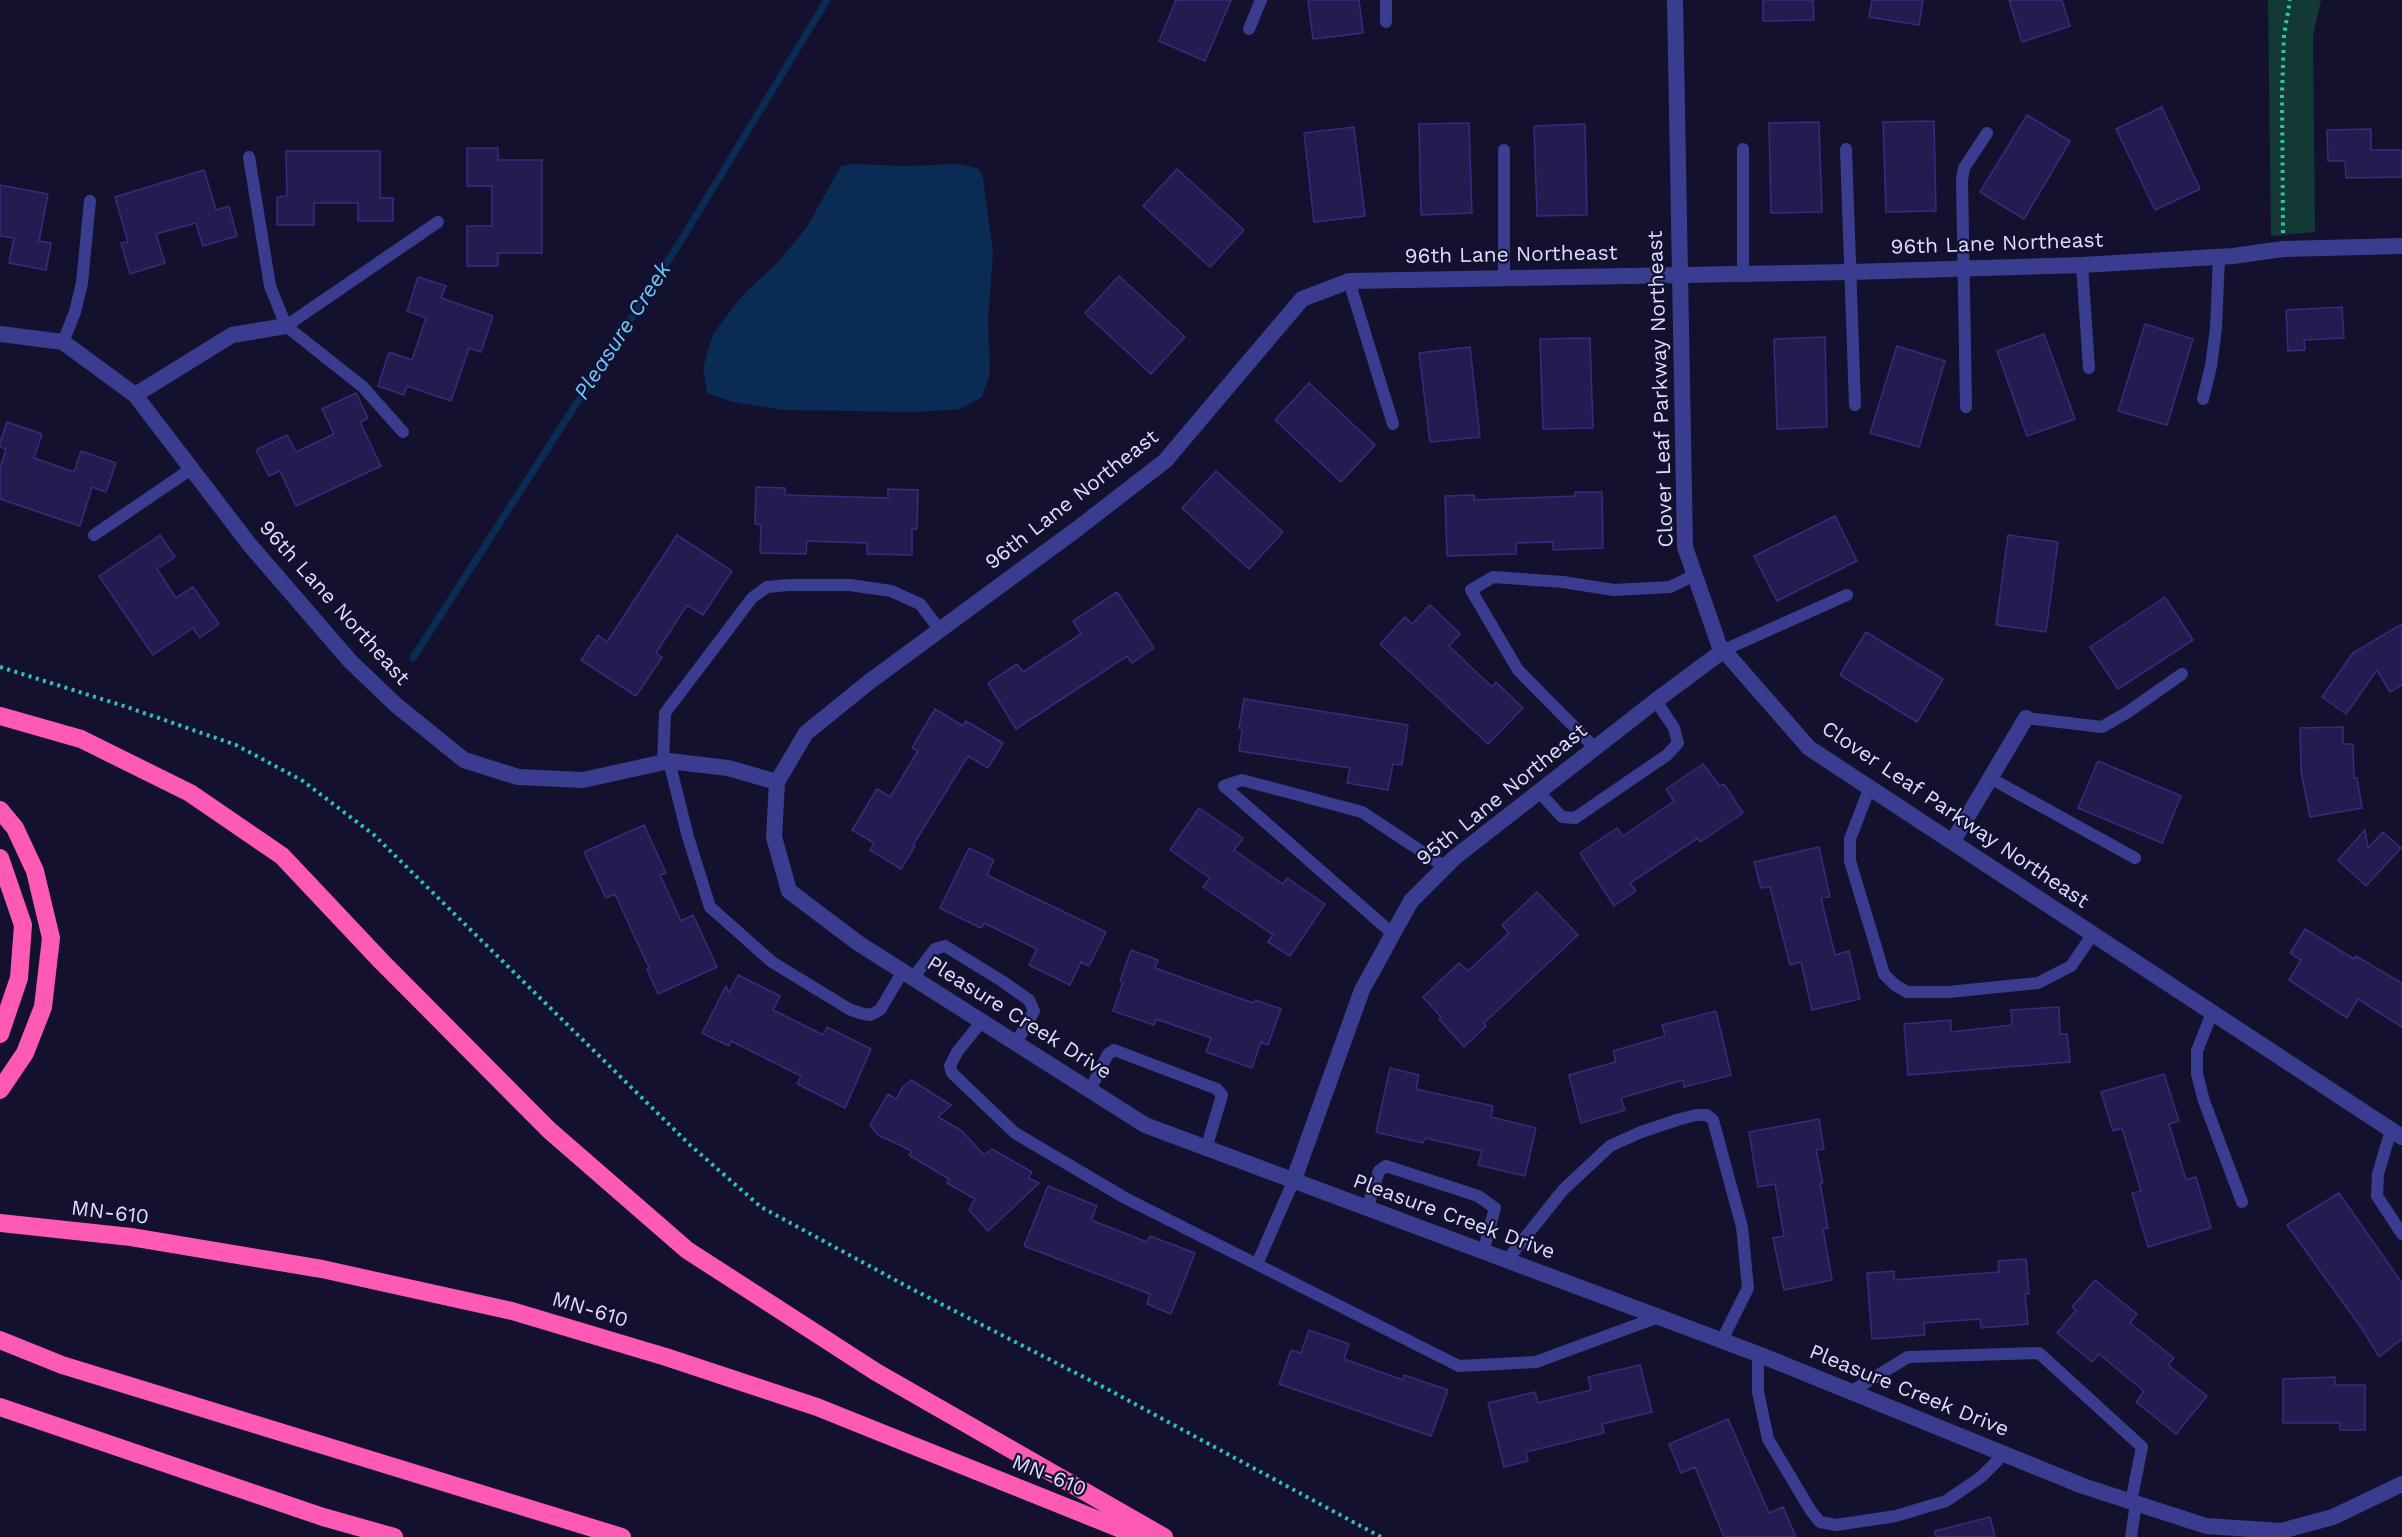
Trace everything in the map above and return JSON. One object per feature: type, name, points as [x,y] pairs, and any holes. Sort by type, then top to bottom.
[{"type":"highway","points":[[0,716],[81,739],[190,793],[282,856],[382,962],[549,1130],[687,1250],[876,1372],[1164,1537]]},
{"type":"highway","points":[[0,810],[15,828],[36,871],[51,938],[43,1007],[25,1053],[0,1090]]},
{"type":"highway","points":[[0,858],[23,925],[19,978],[0,1034]]},
{"type":"highway","name":"MN-610","points":[[0,1223],[131,1237],[311,1267],[512,1311],[666,1357],[817,1407],[1141,1537]]},
{"type":"highway","points":[[0,1340],[62,1365],[622,1537]]},
{"type":"highway","points":[[0,1407],[323,1517],[394,1537]]},
{"type":"street","name":"Clover Leaf Parkway Northeast","points":[[1675,0],[1685,547],[1719,645],[1809,748],[2396,1133]]},
{"type":"street","name":"96th Lane Northeast","points":[[0,334],[63,342],[135,395],[249,544],[350,661],[396,705],[464,760],[518,777],[583,780],[666,762],[728,768],[777,782],[806,733],[868,682],[1071,534],[1165,461],[1302,299],[1348,281],[1743,272],[1851,272],[2082,265],[2219,257],[2283,249],[2402,246]]},
{"type":"street","points":[[135,395],[232,335],[286,326]]},
{"type":"street","name":"95th Lane Northeast","points":[[1293,1182],[1362,990],[1411,901],[1444,867],[1594,748],[1724,650]]},
{"type":"street","points":[[1953,841],[2026,718]]},
{"type":"street","name":"Pleasure Creek Drive","points":[[777,782],[774,837],[789,891],[858,943],[1145,1125],[1293,1182],[1661,1316],[1852,1391],[2083,1486],[2206,1526],[2252,1533],[2281,1531],[2332,1517],[2402,1484]]},
{"type":"lane","points":[[1250,29],[1261,0]]},
{"type":"lane","points":[[1386,0],[1386,22]]},
{"type":"lane","points":[[1966,407],[1962,180],[1964,168],[1988,133]]},
{"type":"lane","points":[[1743,149],[1743,272]]},
{"type":"lane","points":[[1846,149],[1855,405]]},
{"type":"lane","points":[[1504,150],[1504,278]]},
{"type":"lane","points":[[249,157],[270,286],[286,326],[363,387],[403,432]]},
{"type":"lane","points":[[63,342],[75,312],[82,283],[90,201]]},
{"type":"lane","points":[[286,326],[438,222]]},
{"type":"lane","points":[[2203,399],[2211,366],[2216,328],[2219,257]]},
{"type":"lane","points":[[2082,265],[2089,368]]},
{"type":"lane","points":[[1348,281],[1393,424]]},
{"type":"lane","points":[[94,535],[191,469]]},
{"type":"lane","points":[[1594,748],[1518,670],[1471,590],[1493,577],[1563,582],[1614,590],[1670,587],[1695,575]]},
{"type":"lane","points":[[940,630],[920,604],[891,591],[850,585],[767,587],[752,598],[665,713],[666,762],[710,907],[772,962],[849,1009],[870,1015],[879,1010],[908,974],[935,948],[945,946],[1029,999],[1034,1011],[1016,1043]]},
{"type":"lane","points":[[1724,650],[1847,595]]},
{"type":"lane","points":[[2026,718],[2102,727],[2128,712],[2182,674]]},
{"type":"lane","points":[[1539,792],[1562,817],[1575,818],[1667,755],[1678,743],[1674,728],[1656,701]]},
{"type":"lane","points":[[1990,778],[2135,858]]},
{"type":"lane","points":[[1393,934],[1224,786],[1242,780],[1362,812],[1444,867]]},
{"type":"lane","points":[[1870,787],[1850,839],[1850,861],[1884,974],[1895,985],[1907,992],[1948,992],[2038,982],[2072,966],[2093,934]]},
{"type":"lane","points":[[2212,1013],[2197,1051],[2197,1074],[2204,1101],[2242,1202]]},
{"type":"lane","points":[[982,1021],[957,1052],[950,1066],[952,1073],[1015,1133],[1125,1198],[1459,1366],[1536,1362],[1661,1316]]},
{"type":"lane","points":[[1090,1090],[1108,1054],[1114,1050],[1217,1089],[1222,1095],[1206,1149]]},
{"type":"lane","points":[[1507,1260],[1563,1190],[1610,1146],[1641,1132],[1677,1120],[1696,1115],[1707,1115],[1713,1120],[1742,1227],[1748,1288],[1722,1340]]},
{"type":"lane","points":[[2396,1133],[2378,1173],[2377,1196],[2402,1234]]},
{"type":"lane","points":[[1367,1209],[1379,1171],[1386,1166],[1478,1196],[1495,1208],[1483,1252]]},
{"type":"lane","points":[[1257,1264],[1293,1182]]},
{"type":"lane","points":[[1852,1391],[1908,1357],[2039,1353],[2142,1447],[2131,1537]]},
{"type":"lane","points":[[1758,1354],[1758,1392],[1768,1439],[1811,1511],[1820,1521],[1836,1526],[1896,1516],[1946,1500],[1981,1477],[2004,1454]]},
{"type":"path","points":[[2283,249],[2282,81],[2284,35],[2290,0]]},
{"type":"path","points":[[0,667],[127,707],[236,745],[303,781],[374,835],[690,1144],[761,1207],[910,1288],[1120,1395],[1381,1537]]},
{"type":"green space","points":[[2268,0],[2321,0],[2313,36],[2315,232],[2271,236]]},
{"type":"water","points":[[853,164],[906,166],[959,164],[979,169],[983,178],[993,252],[988,320],[990,373],[982,397],[960,409],[917,412],[784,410],[732,402],[707,393],[703,368],[713,334],[741,297],[779,261],[807,227],[841,166]]},
{"type":"building","points":[[1176,0],[1231,0],[1205,61],[1159,41]]},
{"type":"building","points":[[1308,0],[1359,0],[1363,33],[1313,39]]},
{"type":"building","points":[[1763,0],[1813,0],[1814,20],[1763,21]]},
{"type":"building","points":[[1872,0],[1923,0],[1919,25],[1869,17]]},
{"type":"building","points":[[2009,0],[2062,0],[2070,26],[2022,42]]},
{"type":"building","points":[[2162,107],[2200,189],[2155,210],[2116,129]]},
{"type":"building","points":[[2027,115],[2070,141],[2024,219],[1980,192]]},
{"type":"building","points":[[1934,121],[1936,211],[1886,212],[1883,122]]},
{"type":"building","points":[[1819,122],[1822,212],[1771,213],[1769,123]]},
{"type":"building","points":[[1469,123],[1472,213],[1421,215],[1419,124]]},
{"type":"building","points":[[1585,124],[1587,215],[1537,216],[1534,126]]},
{"type":"building","points":[[1354,127],[1365,216],[1314,222],[1304,133]]},
{"type":"building","points":[[2371,129],[2371,150],[2402,150],[2402,177],[2346,178],[2345,161],[2328,161],[2327,130]]},
{"type":"building","points":[[467,148],[498,148],[498,160],[542,160],[542,253],[498,253],[498,266],[467,266],[467,226],[492,226],[492,186],[467,186]]},
{"type":"building","points":[[286,151],[380,151],[380,198],[393,198],[393,221],[358,221],[358,203],[314,203],[314,225],[277,225],[277,197],[287,196]]},
{"type":"building","points":[[1177,169],[1244,230],[1210,267],[1143,206]]},
{"type":"building","points":[[204,170],[216,210],[229,206],[237,236],[203,246],[196,223],[156,234],[165,263],[130,274],[121,243],[128,242],[115,197]]},
{"type":"building","points":[[0,185],[48,194],[39,241],[51,243],[46,270],[9,263],[14,238],[0,236]]},
{"type":"building","points":[[1119,276],[1185,337],[1151,374],[1085,313]]},
{"type":"building","points":[[418,277],[446,286],[441,298],[493,316],[481,352],[469,348],[451,401],[407,386],[404,395],[378,386],[389,352],[412,360],[426,318],[407,311]]},
{"type":"building","points":[[2342,307],[2344,338],[2304,340],[2305,350],[2288,351],[2286,310]]},
{"type":"building","points":[[2145,324],[2193,339],[2167,425],[2118,411]]},
{"type":"building","points":[[2044,334],[2075,419],[2027,436],[1997,351]]},
{"type":"building","points":[[1825,337],[1827,427],[1777,429],[1774,339]]},
{"type":"building","points":[[1590,338],[1593,428],[1543,429],[1540,339]]},
{"type":"building","points":[[1897,346],[1945,361],[1919,447],[1870,433]]},
{"type":"building","points":[[1470,347],[1480,437],[1430,442],[1419,353]]},
{"type":"building","points":[[1309,383],[1375,445],[1341,482],[1275,420]]},
{"type":"building","points":[[356,393],[368,418],[360,422],[381,466],[296,506],[280,471],[269,476],[256,450],[287,435],[296,452],[334,434],[322,409]]},
{"type":"building","points":[[7,422],[42,434],[34,458],[74,472],[81,451],[116,463],[106,492],[92,487],[80,526],[0,499],[0,468],[6,449],[0,447],[0,443]]},
{"type":"building","points":[[1216,471],[1283,532],[1249,569],[1182,508]]},
{"type":"building","points":[[756,487],[785,488],[785,495],[888,498],[888,489],[918,490],[917,529],[912,529],[912,555],[867,554],[867,543],[807,541],[806,554],[760,553],[761,525],[755,524]]},
{"type":"building","points":[[1575,492],[1602,492],[1603,548],[1553,550],[1553,542],[1516,543],[1516,554],[1447,556],[1445,496],[1474,495],[1474,500],[1575,496]]},
{"type":"building","points":[[1835,516],[1857,561],[1777,601],[1754,556]]},
{"type":"building","points":[[160,535],[175,557],[157,569],[176,598],[193,587],[219,624],[200,638],[193,628],[153,655],[99,576]]},
{"type":"building","points":[[677,535],[732,571],[703,615],[687,605],[656,653],[662,657],[636,696],[581,660],[598,635],[607,642]]},
{"type":"building","points":[[2008,535],[2058,542],[2046,632],[1996,625]]},
{"type":"building","points":[[1117,592],[1154,648],[1132,663],[1127,656],[1016,729],[988,683],[1017,664],[1023,672],[1081,634],[1073,621]]},
{"type":"building","points":[[2165,597],[2193,640],[2118,689],[2090,647]]},
{"type":"building","points":[[1430,605],[1460,634],[1449,646],[1492,687],[1496,682],[1523,708],[1488,744],[1380,644],[1405,617],[1412,624]]},
{"type":"building","points":[[2402,624],[2402,685],[2390,692],[2377,670],[2346,714],[2322,697],[2353,653]]},
{"type":"building","points":[[1866,632],[1943,679],[1917,722],[1840,675]]},
{"type":"building","points":[[1244,699],[1408,725],[1402,765],[1393,764],[1388,790],[1347,783],[1350,768],[1239,751],[1242,730],[1239,728]]},
{"type":"building","points":[[935,709],[963,726],[966,721],[1003,743],[988,768],[968,756],[913,845],[915,846],[901,869],[870,850],[874,843],[852,830],[877,789],[890,797],[918,751],[912,748]]},
{"type":"building","points":[[2343,727],[2343,744],[2353,744],[2354,778],[2357,778],[2362,808],[2310,817],[2301,771],[2300,728]]},
{"type":"building","points":[[2098,761],[2181,796],[2162,843],[2078,808]]},
{"type":"building","points":[[1703,764],[1720,786],[1724,784],[1743,813],[1700,842],[1698,838],[1630,883],[1636,891],[1614,906],[1580,853],[1617,828],[1623,836],[1674,801],[1666,789]]},
{"type":"building","points":[[1199,808],[1243,838],[1234,850],[1283,884],[1287,878],[1325,904],[1290,956],[1268,942],[1273,935],[1203,887],[1210,878],[1170,850]]},
{"type":"building","points":[[644,825],[666,873],[660,875],[681,921],[693,915],[717,967],[658,994],[647,969],[649,968],[615,894],[606,898],[584,852]]},
{"type":"building","points":[[2365,830],[2368,848],[2383,832],[2401,848],[2366,886],[2338,860]]},
{"type":"building","points":[[1819,847],[1830,897],[1821,898],[1835,955],[1849,951],[1860,999],[1812,1010],[1801,962],[1790,965],[1770,887],[1761,888],[1754,862]]},
{"type":"building","points":[[969,848],[994,860],[987,875],[1106,932],[1089,966],[1081,962],[1070,985],[1029,965],[1037,949],[984,923],[981,928],[940,908]]},
{"type":"building","points":[[1537,892],[1578,935],[1484,1023],[1486,1026],[1464,1047],[1423,997],[1459,963],[1468,971],[1509,933],[1502,925]]},
{"type":"building","points":[[2305,929],[2354,959],[2356,956],[2402,983],[2402,1027],[2358,999],[2347,1018],[2289,980],[2301,960],[2290,953]]},
{"type":"building","points":[[1131,950],[1158,960],[1155,968],[1253,1003],[1255,1000],[1281,1009],[1268,1045],[1261,1042],[1252,1068],[1206,1052],[1211,1038],[1156,1019],[1154,1025],[1113,1011]]},
{"type":"building","points":[[738,975],[780,996],[773,1010],[823,1035],[827,1027],[871,1049],[845,1108],[797,1084],[801,1076],[731,1041],[729,1046],[702,1033],[726,986],[729,993]]},
{"type":"building","points":[[2059,1007],[2060,1034],[2067,1034],[2070,1062],[1908,1075],[1904,1024],[1951,1020],[1951,1032],[2012,1025],[2011,1010]]},
{"type":"building","points":[[1716,1011],[1731,1075],[1684,1087],[1683,1080],[1621,1098],[1625,1110],[1581,1123],[1569,1075],[1616,1062],[1613,1051],[1665,1036],[1662,1025]]},
{"type":"building","points":[[1390,1068],[1419,1075],[1416,1089],[1493,1106],[1491,1117],[1536,1128],[1525,1176],[1478,1165],[1482,1151],[1425,1138],[1423,1143],[1376,1132]]},
{"type":"building","points":[[2164,1074],[2179,1121],[2169,1124],[2186,1180],[2196,1177],[2211,1228],[2148,1247],[2132,1193],[2141,1191],[2122,1128],[2113,1131],[2101,1092]]},
{"type":"building","points":[[911,1080],[951,1105],[938,1117],[962,1131],[984,1155],[992,1149],[1032,1172],[1028,1178],[1039,1183],[988,1231],[969,1210],[975,1199],[947,1183],[949,1179],[909,1155],[912,1151],[878,1135],[870,1125],[888,1094],[896,1099],[903,1087]]},
{"type":"building","points":[[1819,1119],[1824,1149],[1816,1150],[1823,1183],[1820,1183],[1828,1228],[1823,1229],[1832,1280],[1784,1290],[1773,1238],[1784,1236],[1775,1184],[1758,1187],[1749,1132]]},
{"type":"building","points":[[1048,1186],[1097,1206],[1091,1220],[1147,1242],[1150,1236],[1195,1253],[1171,1314],[1147,1304],[1150,1294],[1024,1246]]},
{"type":"building","points":[[2339,1193],[2402,1283],[2402,1339],[2379,1357],[2365,1333],[2287,1225]]},
{"type":"building","points":[[2026,1259],[2029,1294],[2025,1294],[2028,1324],[1981,1328],[1980,1319],[1924,1323],[1925,1335],[1872,1339],[1867,1273],[1894,1271],[1894,1280],[1999,1272],[1998,1261]]},
{"type":"building","points":[[2095,1280],[2137,1314],[2130,1323],[2174,1358],[2168,1365],[2207,1396],[2176,1434],[2136,1402],[2144,1391],[2099,1354],[2092,1362],[2057,1333],[2076,1310],[2072,1307]]},
{"type":"building","points":[[1309,1330],[1349,1344],[1344,1359],[1403,1380],[1404,1375],[1448,1390],[1431,1436],[1279,1384],[1291,1350],[1301,1353]]},
{"type":"building","points":[[1640,1365],[1652,1412],[1602,1424],[1604,1433],[1526,1452],[1528,1461],[1504,1467],[1488,1403],[1535,1392],[1538,1403],[1591,1390],[1588,1377]]},
{"type":"building","points":[[2335,1377],[2335,1385],[2365,1385],[2365,1430],[2340,1430],[2340,1423],[2283,1423],[2283,1379]]},
{"type":"building","points":[[1728,1419],[1769,1513],[1783,1507],[1796,1537],[1724,1537],[1695,1467],[1681,1473],[1669,1444]]},
{"type":"building","points":[[1990,1517],[1995,1537],[1936,1537],[1935,1531]]},
{"type":"waterway","name":"Pleasure Creek","points":[[413,658],[682,239],[827,0]]}]
